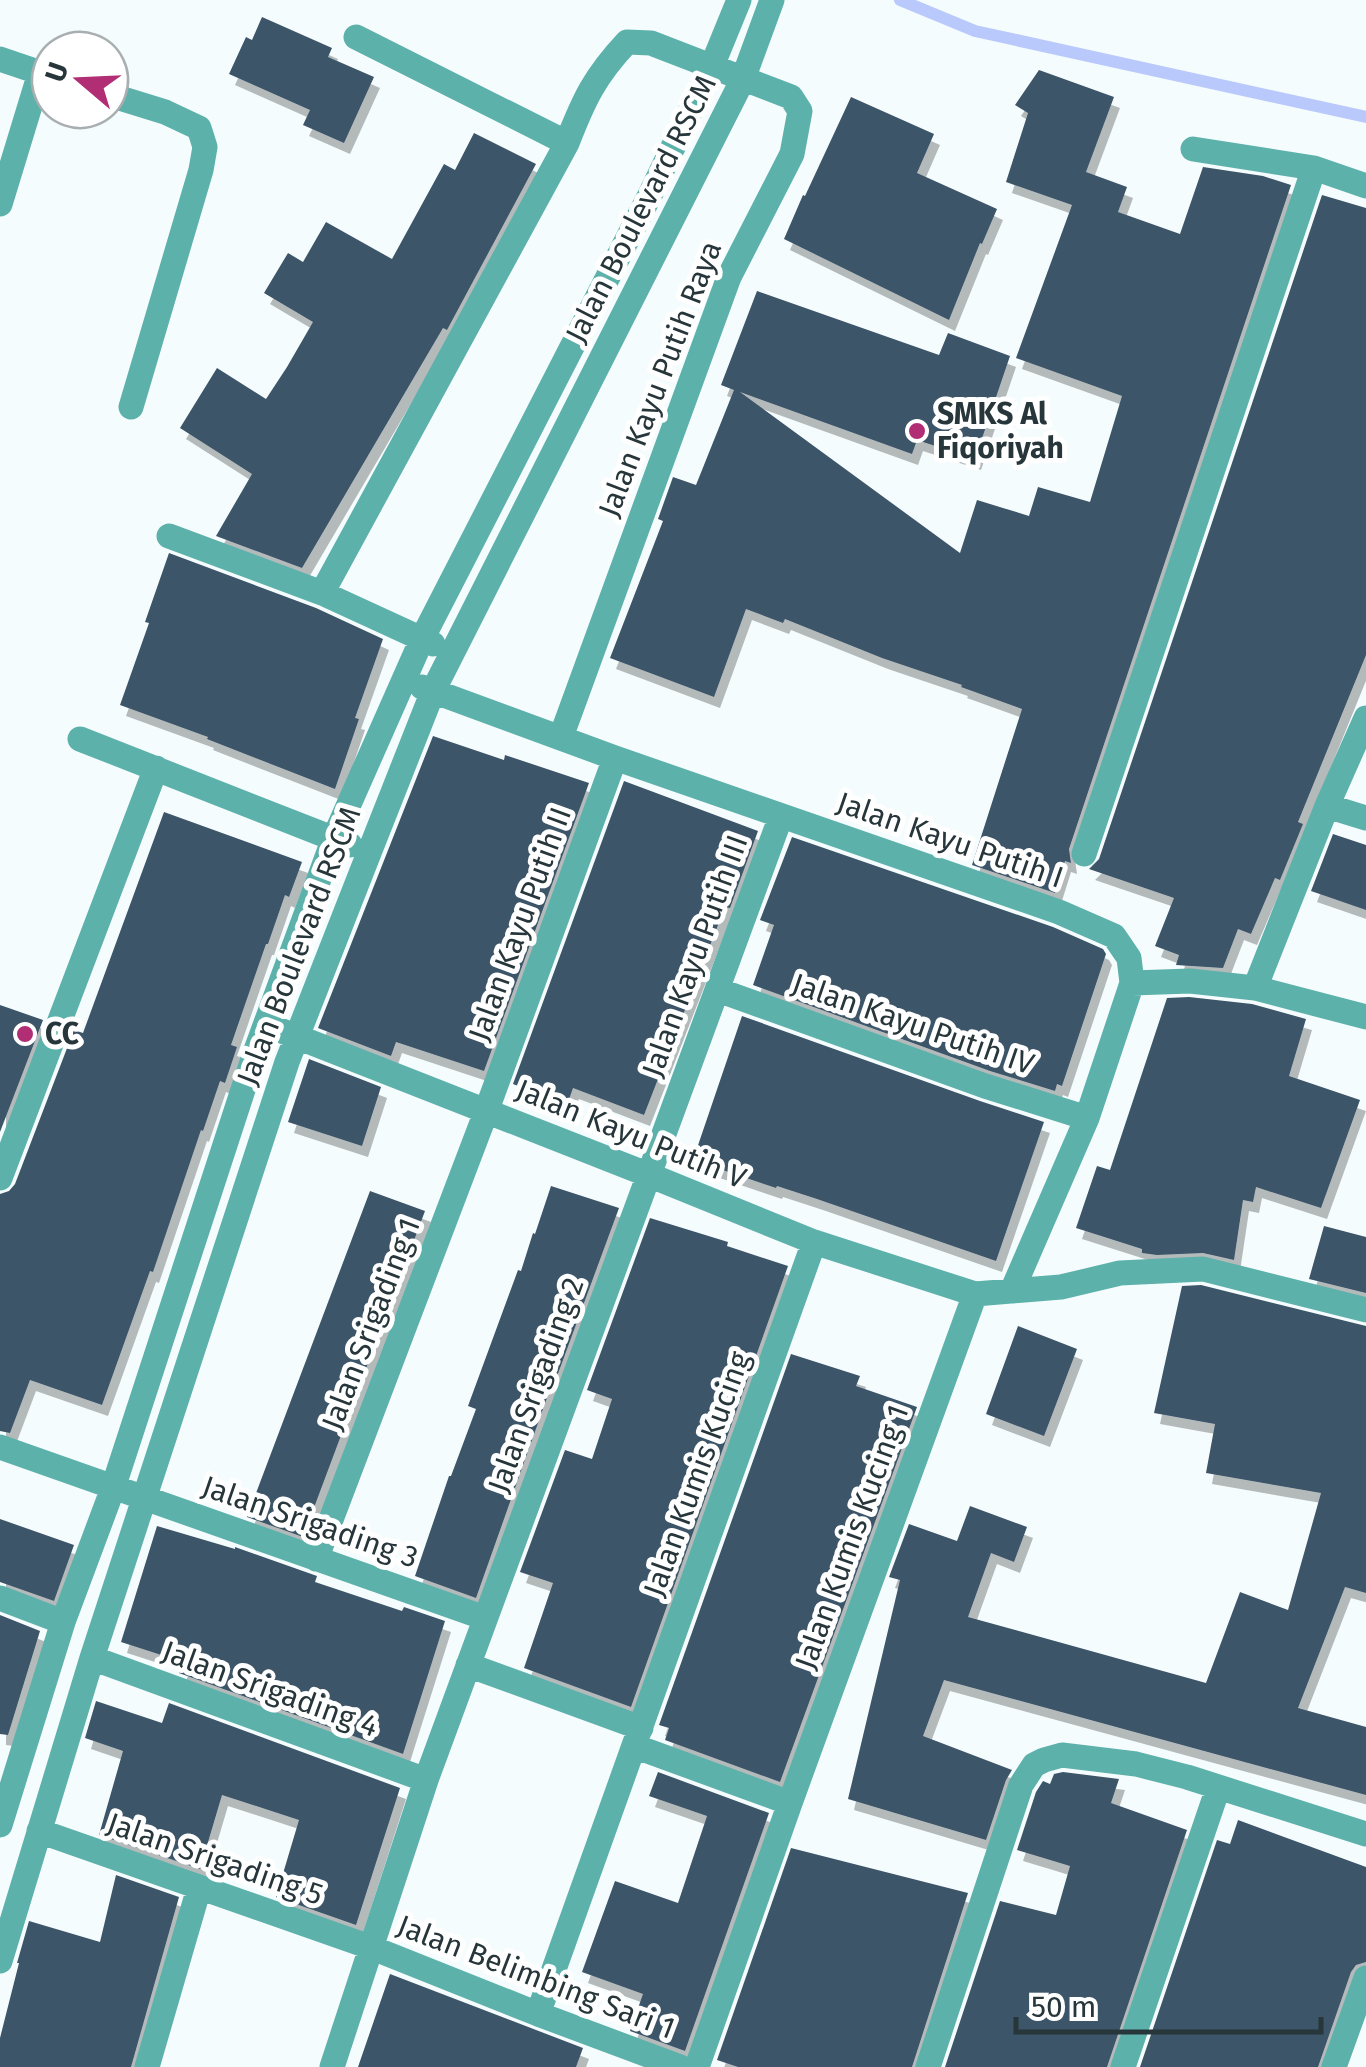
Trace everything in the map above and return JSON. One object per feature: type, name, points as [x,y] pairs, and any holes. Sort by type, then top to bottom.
[{"type":"street","name":"Jalan Boulevard RSCM","points":[[0,1825],[7,1777],[113,1488],[265,1025],[334,838],[422,638],[650,195],[739,0]]},
{"type":"street","name":"Jalan Boulevard RSCM","points":[[0,1961],[92,1658],[296,1037],[433,691],[744,79],[772,0]]},
{"type":"street","points":[[322,593],[567,143],[356,37]]},
{"type":"street","name":"Jalan Kayu Putih Raya","points":[[561,737],[730,276],[792,154],[800,111],[792,97],[652,44],[627,42],[603,68],[582,104],[567,143]]},
{"type":"street","points":[[0,59],[30,69]]},
{"type":"street","points":[[130,101],[199,128],[205,148],[131,406]]},
{"type":"street","points":[[0,204],[30,117]]},
{"type":"street","points":[[1193,149],[1314,168],[1366,186]]},
{"type":"street","points":[[1084,854],[1314,168]]},
{"type":"street","points":[[650,195],[678,209]]},
{"type":"street","points":[[169,536],[322,593],[453,653]]},
{"type":"street","name":"Jalan Kayu Putih I","points":[[403,679],[615,758],[1059,912],[1114,936],[1129,958],[1132,983]]},
{"type":"street","points":[[1255,988],[1366,718]]},
{"type":"street","points":[[80,739],[369,853]]},
{"type":"street","name":"Jalan Kayu Putih II","points":[[486,1112],[615,758]]},
{"type":"street","points":[[0,1178],[156,768]]},
{"type":"street","points":[[1327,806],[1366,818]]},
{"type":"street","name":"Jalan Kayu Putih III","points":[[649,1175],[781,816]]},
{"type":"street","points":[[1012,1292],[1087,1118],[1132,983],[1190,981],[1255,988],[1366,1016]]},
{"type":"street","name":"Jalan Kayu Putih IV","points":[[718,990],[984,1086],[1087,1118]]},
{"type":"street","name":"Jalan Kayu Putih V","points":[[265,1025],[814,1242],[976,1294]]},
{"type":"street","name":"Jalan Srigading 1","points":[[316,1559],[486,1112]]},
{"type":"street","name":"Jalan Srigading 2","points":[[332,2067],[426,1780],[649,1175]]},
{"type":"street","name":"Jalan Kumis Kucing","points":[[538,2014],[814,1242]]},
{"type":"street","points":[[976,1294],[1062,1287],[1120,1273],[1203,1268],[1366,1310]]},
{"type":"street","name":"Jalan Kumis Kucing 1","points":[[696,2067],[976,1294]]},
{"type":"street","name":"Jalan Srigading 3","points":[[0,1447],[484,1618]]},
{"type":"street","points":[[0,1598],[63,1622]]},
{"type":"street","name":"Jalan Srigading 4","points":[[92,1658],[426,1780]]},
{"type":"street","points":[[468,1665],[790,1803]]},
{"type":"street","points":[[928,2067],[1016,1798],[1034,1765],[1062,1755],[1136,1764],[1366,1834]]},
{"type":"street","points":[[1123,2067],[1218,1788]]},
{"type":"street","name":"Jalan Srigading 5","points":[[39,1831],[370,1947]]},
{"type":"street","points":[[147,2067],[200,1888]]},
{"type":"street","name":"Jalan Belimbing Sari 1","points":[[370,1947],[680,2067]]},
{"type":"street","points":[[1334,2067],[1366,1978]]},
{"type":"building","points":[[262,17],[332,48],[328,57],[374,77],[344,143],[303,125],[310,110],[229,74],[246,37],[252,40]]},
{"type":"building","points":[[1039,70],[1114,97],[1086,172],[1127,187],[1118,212],[1180,234],[1203,167],[1263,176],[1291,185],[1069,849],[1071,863],[1065,861],[1055,893],[972,865],[1022,709],[785,619],[783,623],[746,609],[714,697],[610,658],[663,521],[658,519],[673,477],[696,485],[734,390],[721,385],[757,291],[939,355],[948,333],[1010,356],[975,459],[917,440],[912,454],[740,392],[960,553],[977,500],[1029,516],[1038,487],[1090,502],[1122,396],[1016,358],[1072,205],[1006,182],[1028,113],[1015,105]]},
{"type":"building","points":[[851,97],[934,134],[917,173],[997,209],[949,320],[784,239]]},
{"type":"building","points":[[474,133],[536,164],[447,330],[443,328],[302,568],[216,536],[252,474],[180,428],[217,368],[266,399],[287,367],[313,322],[264,293],[288,253],[303,262],[326,222],[392,259],[444,164],[455,170]]},
{"type":"building","points":[[1322,195],[1366,208],[1366,655],[1298,822],[1303,824],[1280,880],[1275,878],[1251,934],[1238,929],[1223,968],[1176,965],[1179,955],[1155,946],[1174,898],[1089,869],[1099,859]]},
{"type":"building","points":[[169,553],[316,608],[383,639],[335,789],[120,705]]},
{"type":"building","points":[[433,736],[589,783],[484,1071],[396,1042],[391,1056],[318,1028]]},
{"type":"building","points":[[624,781],[758,831],[644,1115],[573,1088],[567,1105],[513,1084]]},
{"type":"building","points":[[164,812],[302,862],[266,944],[231,1045],[237,1047],[225,1083],[220,1081],[201,1130],[102,1405],[30,1380],[10,1433],[0,1431],[0,1194],[15,1184],[74,1030],[83,1033]]},
{"type":"building","points":[[1333,834],[1366,845],[1366,910],[1311,891]]},
{"type":"building","points":[[792,837],[1053,927],[1103,949],[1106,954],[1062,1086],[1057,1084],[1055,1091],[990,1071],[753,985],[774,925],[760,920]]},
{"type":"building","points":[[1167,998],[1252,1004],[1306,1019],[1289,1076],[1360,1100],[1321,1208],[1256,1187],[1253,1202],[1243,1200],[1234,1260],[1203,1253],[1142,1253],[1142,1249],[1076,1228],[1097,1166],[1110,1170]]},
{"type":"building","points":[[0,1005],[43,1020],[0,1132]]},
{"type":"building","points":[[742,1016],[1044,1122],[996,1261],[693,1160]]},
{"type":"building","points":[[309,1059],[381,1087],[362,1146],[288,1122]]},
{"type":"building","points":[[551,1186],[619,1208],[476,1598],[415,1576],[476,1409],[468,1406]]},
{"type":"building","points":[[370,1191],[425,1211],[303,1537],[247,1517]]},
{"type":"building","points":[[650,1218],[788,1266],[631,1707],[524,1668],[553,1583],[520,1572],[565,1450],[592,1459],[612,1399],[587,1390]]},
{"type":"building","points":[[1324,1226],[1366,1237],[1366,1293],[1309,1279]]},
{"type":"building","points":[[1201,1285],[1366,1326],[1366,1593],[1345,1587],[1298,1708],[1366,1727],[1366,1795],[944,1680],[923,1736],[1012,1770],[986,1840],[848,1799],[900,1580],[889,1577],[909,1524],[957,1541],[970,1506],[1027,1527],[1014,1562],[991,1553],[968,1617],[1206,1683],[1240,1592],[1288,1610],[1321,1493],[1206,1473],[1215,1424],[1154,1413],[1182,1286]]},
{"type":"building","points":[[1018,1326],[1077,1349],[1044,1436],[986,1414]]},
{"type":"building","points":[[791,1354],[860,1376],[856,1386],[917,1407],[780,1782],[665,1740],[669,1728],[659,1725]]},
{"type":"building","points":[[0,1519],[74,1545],[54,1601],[0,1582]]},
{"type":"building","points":[[157,1526],[235,1547],[317,1576],[315,1582],[445,1621],[403,1754],[179,1673],[183,1662],[121,1642]]},
{"type":"building","points":[[0,1615],[40,1631],[8,1735],[0,1734]]},
{"type":"building","points":[[96,1701],[162,1723],[169,1703],[400,1788],[356,1925],[276,1897],[299,1820],[222,1795],[200,1869],[99,1835],[123,1751],[85,1738]]},
{"type":"building","points":[[658,1772],[769,1813],[685,2051],[630,2031],[643,1994],[582,1972],[615,1881],[678,1903],[707,1816],[649,1796]]},
{"type":"building","points":[[1054,1774],[1119,1779],[1111,1803],[1187,1830],[1107,2067],[945,2067],[1000,1901],[1056,1915],[1070,1866],[1017,1850],[1036,1792],[1043,1781],[1050,1784]]},
{"type":"building","points":[[1238,1820],[1366,1867],[1366,1962],[1356,1965],[1351,1972],[1318,2067],[1140,2067],[1217,1840],[1230,1844]]},
{"type":"building","points":[[791,1848],[968,1893],[912,2067],[738,2067],[717,2060]]},
{"type":"building","points":[[116,1875],[179,1897],[131,2067],[0,2067],[0,2038],[29,1921],[100,1942]]},
{"type":"building","points":[[390,1974],[583,2048],[576,2067],[358,2067]]},
{"type":"waterway","points":[[900,0],[975,31],[1366,117]]},
{"type":"place","name":"SMKS Al Fiqoriyah","points":[[917,431]]},
{"type":"place","name":"CC","points":[[25,1034]]}]
